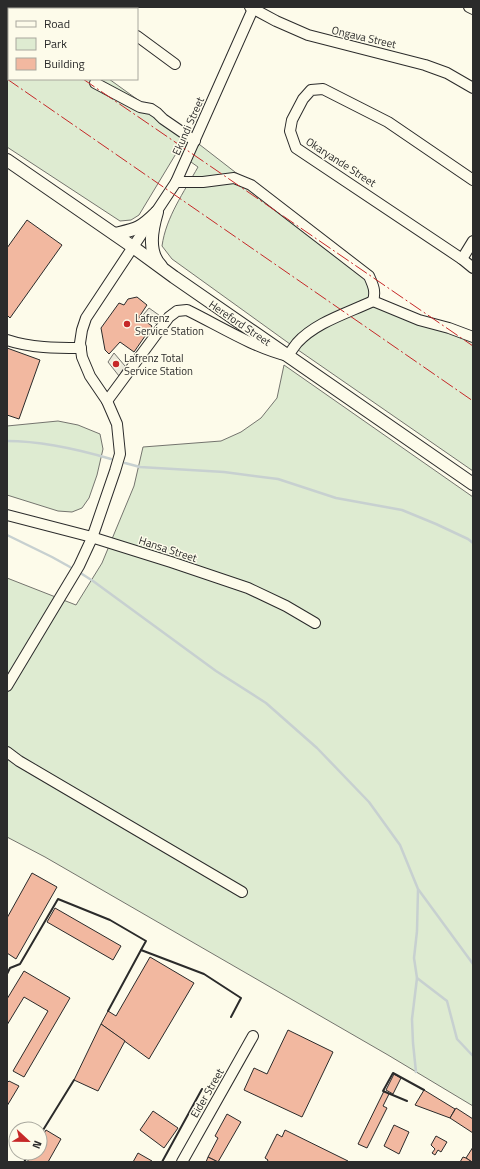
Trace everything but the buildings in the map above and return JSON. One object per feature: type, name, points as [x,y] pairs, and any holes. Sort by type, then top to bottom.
[{"type":"main road","name":"Hereford Street","points":[[7,160],[133,247],[174,278],[470,481]]},
{"type":"main road","points":[[114,234],[135,230],[144,225],[157,212]]},
{"type":"main road","points":[[157,212],[152,227],[154,254],[159,263],[174,278]]},
{"type":"street","points":[[469,7],[473,9]]},
{"type":"street","name":"Ongava Street","points":[[252,8],[308,35],[407,59],[436,68],[473,88]]},
{"type":"street","name":"Ekundi Street","points":[[80,348],[82,330],[86,318],[176,182],[252,8]]},
{"type":"street","points":[[138,37],[175,64]]},
{"type":"street","points":[[95,83],[157,113],[163,119],[195,141]]},
{"type":"street","name":"Okaryande Street","points":[[473,180],[388,122],[323,89],[311,90],[303,99],[292,120],[290,131],[296,148],[462,259],[473,268]]},
{"type":"street","points":[[176,182],[203,182],[234,178],[251,185],[369,276],[374,286],[375,293],[373,301]]},
{"type":"street","points":[[462,259],[473,241]]},
{"type":"street","points":[[107,401],[170,317],[177,311],[187,310],[258,346],[288,356],[297,343],[306,335],[328,322],[373,301],[419,320],[473,336]]},
{"type":"street","points":[[7,340],[18,344],[44,347],[80,348],[90,376],[107,401],[117,424],[120,454],[116,471],[92,538],[79,566],[7,686]]},
{"type":"street","name":"Hansa Street","points":[[7,516],[92,538],[171,562],[248,588],[286,606],[315,623]]},
{"type":"street","points":[[7,752],[19,761],[242,892]]},
{"type":"street","name":"Eider Street","points":[[182,1162],[253,1036]]},
{"type":"green space","points":[[7,7],[10,8],[8,8],[8,80],[110,80],[195,141],[369,276],[373,301],[473,337],[473,471],[301,352],[172,259],[162,246],[164,235],[176,205],[198,167],[177,152],[139,215],[131,220],[120,221],[7,147]]},
{"type":"green space","points":[[284,365],[473,497],[473,1106],[388,1055],[45,857],[7,837],[7,578],[76,605],[102,563],[134,486],[143,447],[221,441],[241,432],[261,418],[277,398]]},
{"type":"green space","points":[[58,421],[78,425],[100,434],[103,449],[97,475],[89,498],[82,508],[72,512],[58,511],[7,495],[7,426]]},
{"type":"shaded area","name":"Lafrenz Total Service Station","points":[[149,308],[163,318],[158,325],[143,315]]},
{"type":"shaded area","name":"Lafrenz Total Service Station","points":[[114,353],[125,366],[119,376],[108,362]]},
{"type":"waterway","points":[[7,441],[34,442],[60,446],[111,459]]},
{"type":"waterway","points":[[125,463],[140,467],[224,472],[278,479],[336,498],[402,510],[436,524],[468,539],[473,543]]},
{"type":"waterway","points":[[7,535],[70,567]]},
{"type":"waterway","points":[[82,574],[216,671],[266,703],[317,748],[369,802],[400,845],[418,889],[473,964]]},
{"type":"waterway","points":[[416,1072],[412,1019],[417,978],[414,958],[417,931],[418,890]]},
{"type":"waterway","points":[[417,978],[447,1001],[457,1039],[473,1056]]},
{"type":"wall","points":[[7,974],[10,968],[20,964],[58,899],[110,920],[146,941],[141,950]]},
{"type":"wall","points":[[108,1011],[141,950],[204,974],[241,998],[231,1017]]},
{"type":"wall","points":[[407,1101],[383,1091],[393,1073],[424,1090]]},
{"type":"wall","points":[[48,1122],[74,1080]]},
{"type":"wall","points":[[162,1162],[202,1089]]},
{"type":"power","points":[[8,80],[473,401]]},
{"type":"power","points":[[84,80],[473,346]]},
{"type":"place","name":"Lafrenz Service Station","points":[[127,324]]},
{"type":"place","name":"Lafrenz Total Service Station","points":[[116,364]]}]
